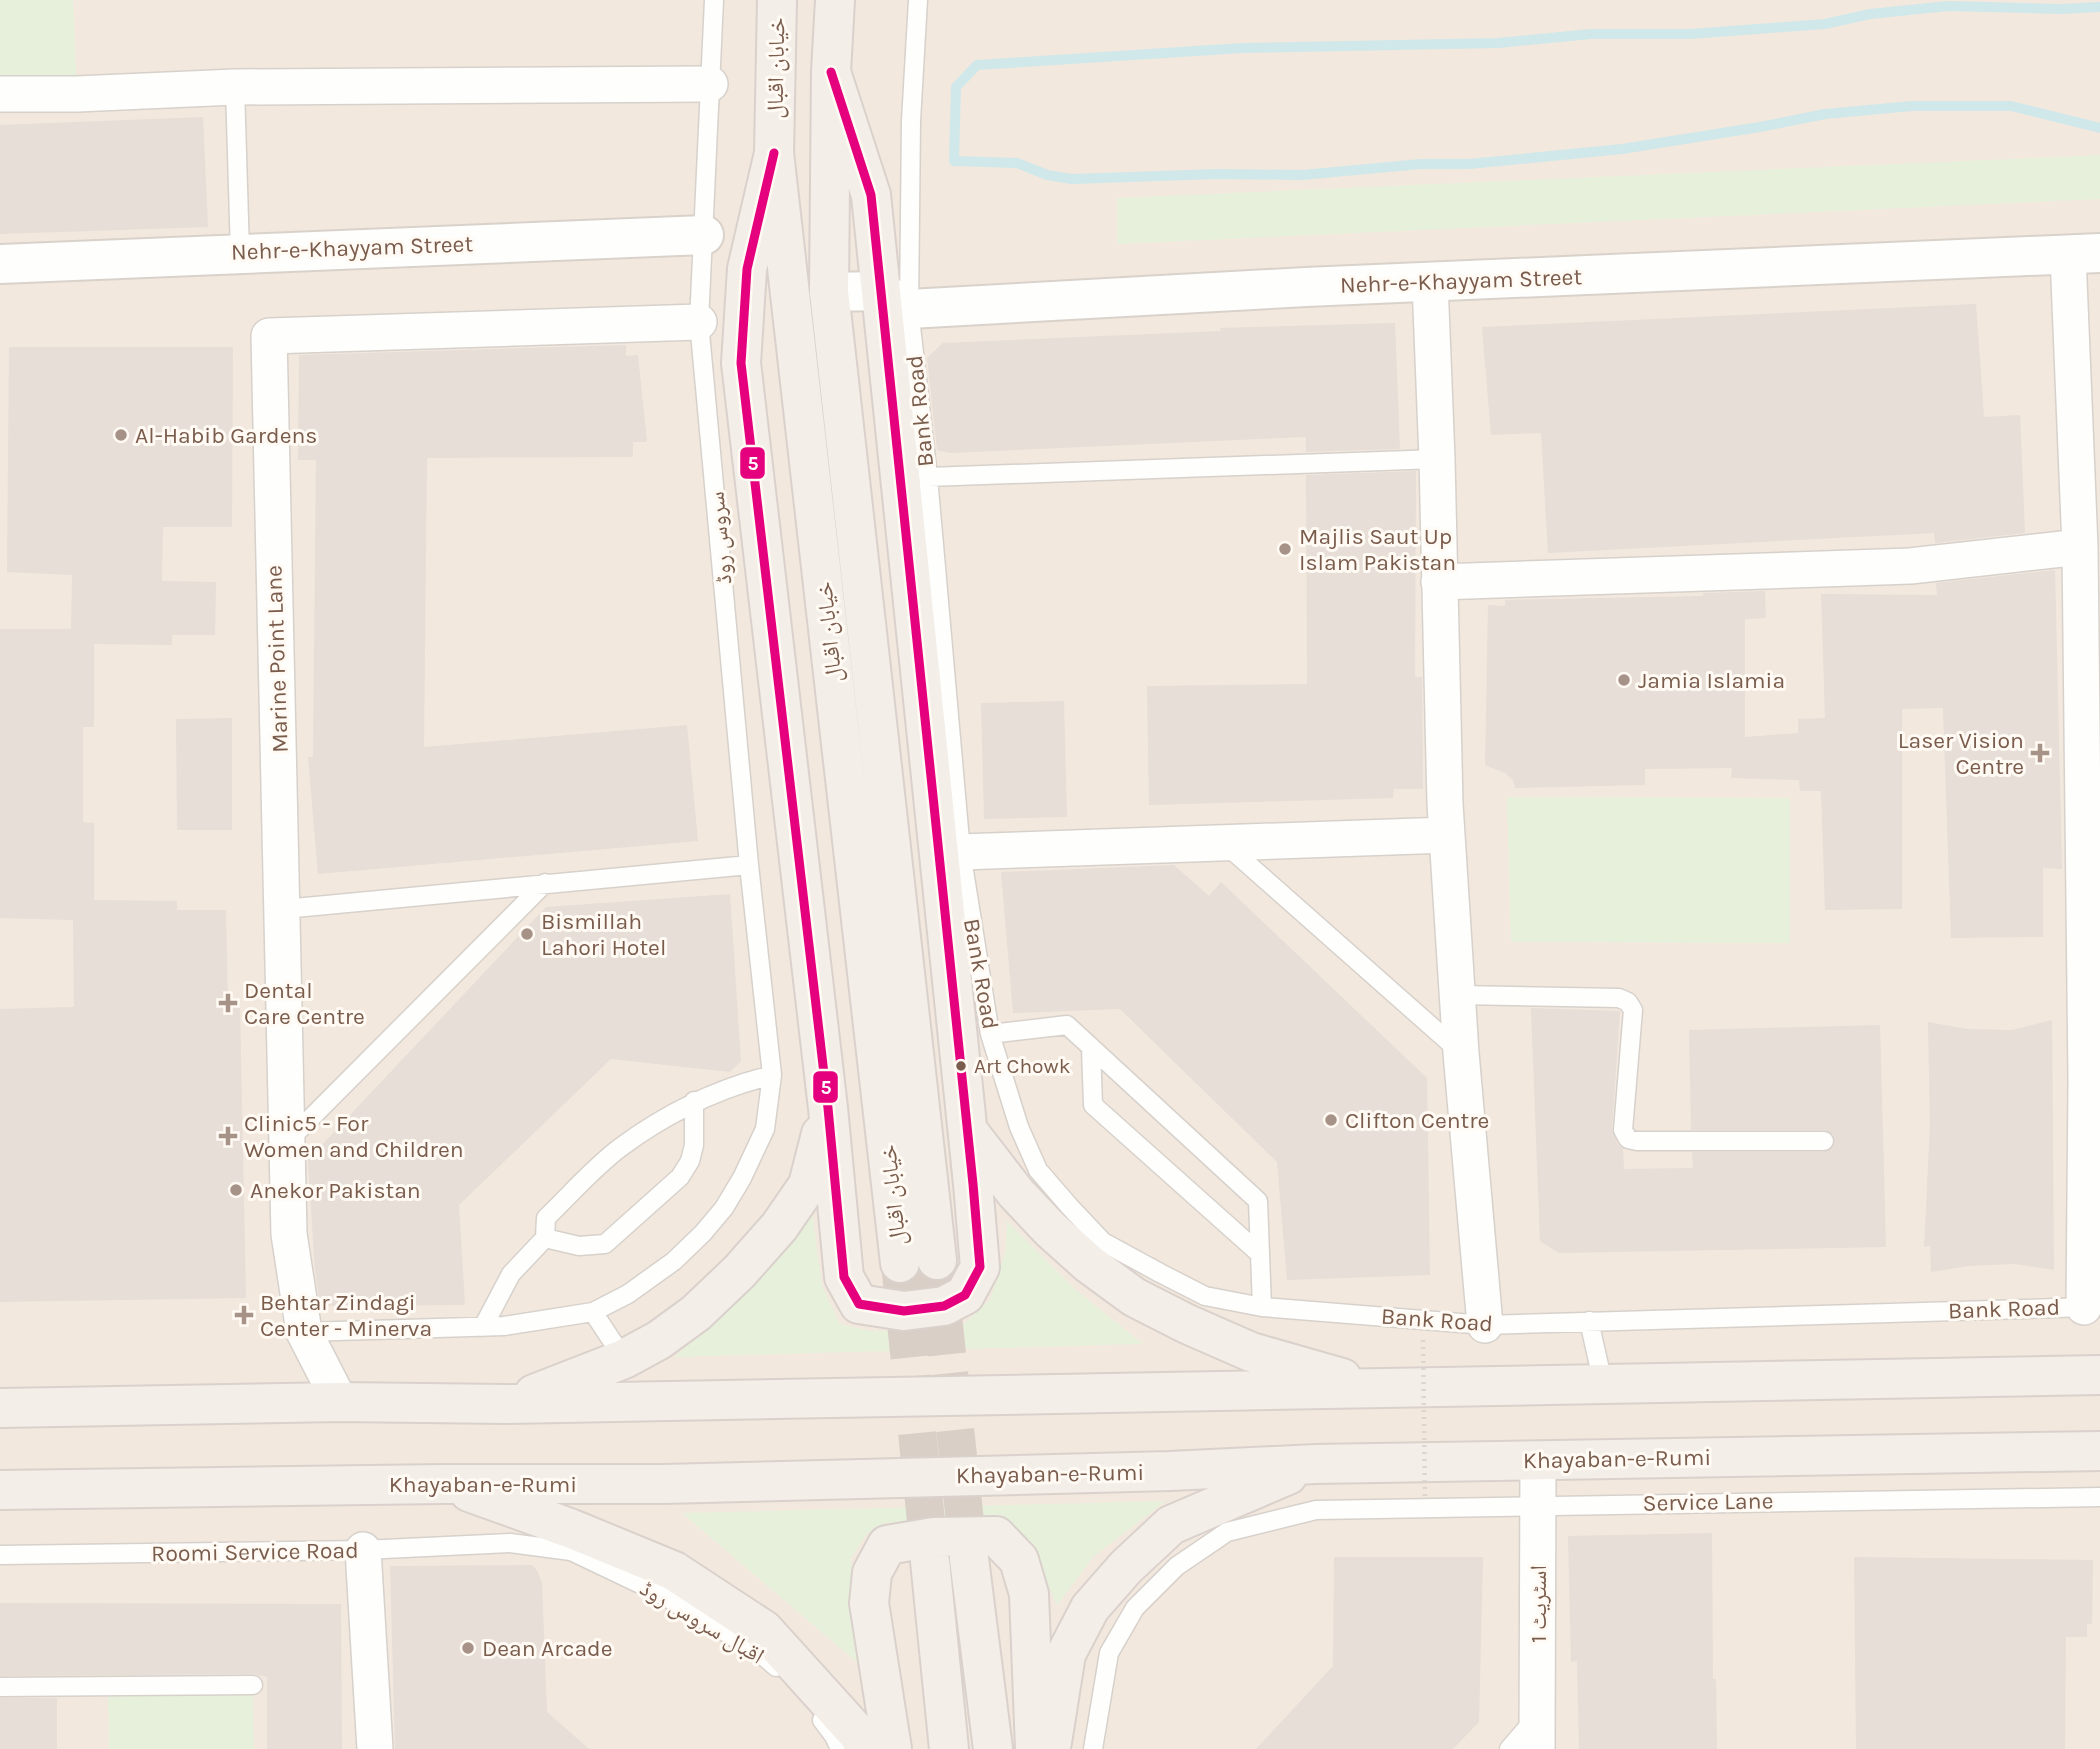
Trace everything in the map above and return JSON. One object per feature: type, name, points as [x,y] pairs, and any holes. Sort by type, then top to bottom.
[{"type":"main road","name":"خیابان اقبال","points":[[778,0],[774,153],[919,1261],[828,292],[831,72],[835,0]]},
{"type":"main road","points":[[774,153],[747,269],[741,363],[828,1108],[844,1277],[859,1304],[904,1311],[944,1306],[965,1295],[980,1267],[895,300],[871,195],[831,72]]},
{"type":"main road","points":[[506,1404],[624,1359],[659,1340],[695,1313],[739,1272],[779,1227],[808,1185],[828,1108]]},
{"type":"main road","points":[[968,1131],[1016,1193],[1050,1229],[1088,1264],[1134,1297],[1251,1352],[1382,1389]]},
{"type":"main road","points":[[0,1408],[340,1402],[506,1404],[2100,1375]]},
{"type":"main road","name":"Khayaban-e-Rumi","points":[[0,1490],[444,1483],[663,1484],[1170,1471],[1316,1464],[2100,1451]]},
{"type":"main road","points":[[1051,1749],[1066,1654],[1090,1608],[1126,1567],[1171,1525],[1316,1464]]},
{"type":"main road","points":[[444,1483],[571,1540],[674,1571],[764,1630],[859,1735],[865,1749]]},
{"type":"main road","points":[[892,1749],[869,1603],[872,1573],[887,1545],[934,1536],[996,1536],[1018,1560],[1029,1594],[1035,1749]]},
{"type":"main road","points":[[969,1559],[993,1749]]},
{"type":"main road","points":[[930,1561],[949,1749]]},
{"type":"street","points":[[0,94],[77,94],[235,87],[710,84]]},
{"type":"street","name":"Nehr-e-Khayyam Street","points":[[0,264],[704,234]]},
{"type":"street","points":[[2084,254],[2080,547],[2086,1081],[2092,1307]]},
{"type":"street","name":"Nehr-e-Khayyam Street","points":[[828,292],[895,300],[1430,282],[2084,254]]},
{"type":"street","points":[[1430,282],[1447,835],[1461,1053],[1485,1325]]},
{"type":"street","name":"Marine Point Lane","points":[[340,1402],[304,1332],[289,1234],[284,909],[269,336],[699,322]]},
{"type":"street","points":[[1439,582],[1910,566],[2080,547]]},
{"type":"street","points":[[961,852],[1447,835]]},
{"type":"street","name":"اسٹریٹ 1","points":[[1537,1733],[1538,1460]]},
{"type":"street","points":[[363,1550],[375,1749]]},
{"type":"lane","name":"سروس روڈ","points":[[304,1332],[504,1326],[593,1312],[628,1294],[674,1261],[703,1233],[724,1208],[742,1178],[765,1129],[772,1075],[749,865],[699,322],[714,0]]},
{"type":"lane","name":"Bank Road","points":[[918,0],[911,121],[895,300],[928,477],[961,852],[990,1034],[1019,1127],[1038,1170],[1103,1242],[1205,1296],[1262,1307],[1485,1325],[2092,1307]]},
{"type":"lane","points":[[235,87],[240,253]]},
{"type":"lane","points":[[928,477],[1437,459]]},
{"type":"lane","points":[[1224,843],[1461,1053]]},
{"type":"lane","points":[[284,909],[749,865]]},
{"type":"lane","points":[[287,1142],[545,883]]},
{"type":"lane","points":[[1457,995],[1619,998],[1628,1002],[1633,1010],[1623,1130],[1628,1139],[1824,1141]]},
{"type":"lane","points":[[990,1034],[1067,1026],[1258,1201],[1262,1307]]},
{"type":"lane","points":[[1091,1048],[1093,1105],[1260,1254]]},
{"type":"lane","points":[[483,1327],[511,1274],[545,1238],[546,1218],[620,1147],[694,1101],[738,1083],[772,1075]]},
{"type":"lane","points":[[545,1238],[579,1246],[605,1244],[681,1177],[690,1161],[694,1144],[694,1101]]},
{"type":"lane","points":[[593,1312],[624,1359]]},
{"type":"lane","points":[[1589,1321],[1603,1383]]},
{"type":"lane","name":"Service Lane","points":[[1093,1749],[1109,1654],[1135,1608],[1177,1566],[1227,1532],[1316,1510],[2100,1497]]},
{"type":"lane","name":"اقبال سروس روڈ","points":[[510,1543],[571,1540],[759,1652],[792,1681],[834,1735],[840,1749]]},
{"type":"lane","name":"Roomi Service Road","points":[[0,1555],[363,1550],[510,1543]]},
{"type":"lane","points":[[0,1687],[253,1685]]},
{"type":"lane","points":[[1508,1749],[1537,1733]]},
{"type":"path","points":[[1423,1339],[1424,1498]]},
{"type":"shaded area","points":[[0,0],[2100,0],[2100,1749],[0,1749]]},
{"type":"green space","points":[[0,0],[73,0],[77,94],[0,94]]},
{"type":"green space","points":[[2100,155],[2100,199],[1117,244],[1117,198]]},
{"type":"green space","points":[[1507,797],[1790,798],[1790,943],[1511,942]]},
{"type":"green space","points":[[812,1212],[822,1286],[840,1324],[871,1331],[959,1328],[990,1300],[1006,1251],[1007,1221],[1076,1290],[1143,1344],[674,1357],[744,1295]]},
{"type":"green space","points":[[1166,1501],[1094,1556],[1057,1605],[1034,1556],[1014,1526],[995,1517],[884,1523],[866,1535],[851,1558],[860,1665],[682,1513]]},
{"type":"green space","points":[[253,1691],[254,1749],[109,1749],[108,1692]]},
{"type":"building","points":[[203,117],[208,227],[0,234],[0,125]]},
{"type":"building","points":[[1976,304],[1984,417],[2020,415],[2025,533],[1935,543],[1934,533],[1548,553],[1541,433],[1491,435],[1482,327]]},
{"type":"building","points":[[1395,323],[1400,449],[1306,452],[1306,437],[950,453],[937,450],[927,358],[943,343],[1221,331],[1220,328]]},
{"type":"building","points":[[626,345],[626,356],[638,355],[647,442],[633,442],[633,457],[427,458],[424,747],[687,725],[698,841],[318,874],[308,757],[313,757],[316,460],[298,460],[299,355]]},
{"type":"building","points":[[9,347],[233,347],[232,527],[163,527],[162,581],[216,582],[215,635],[172,635],[172,645],[94,644],[94,727],[83,727],[83,822],[94,823],[94,900],[177,901],[177,910],[226,910],[228,1004],[240,1004],[246,1298],[0,1302],[0,1009],[74,1007],[73,920],[0,918],[0,629],[71,629],[72,575],[7,572]]},
{"type":"building","points":[[1416,471],[1415,677],[1422,677],[1423,789],[1394,789],[1393,798],[1149,805],[1147,686],[1307,684],[1306,475]]},
{"type":"building","points":[[2055,570],[2062,869],[2043,868],[2043,937],[1951,938],[1943,708],[1902,709],[1902,909],[1825,910],[1821,791],[1800,791],[1799,780],[1731,778],[1732,768],[1645,769],[1645,785],[1515,788],[1513,780],[1505,773],[1485,765],[1488,605],[1505,606],[1505,600],[1703,596],[1703,593],[1765,591],[1766,618],[1745,619],[1745,737],[1798,733],[1798,719],[1825,718],[1821,594],[1937,595],[1936,583]]},
{"type":"building","points":[[1064,701],[1067,817],[984,819],[981,703]]},
{"type":"building","points":[[232,718],[232,830],[177,830],[176,719]]},
{"type":"building","name":"Clifton Centre","points":[[1174,865],[1209,896],[1221,882],[1427,1078],[1430,1275],[1287,1280],[1277,1162],[1120,1009],[1013,1013],[1001,872]]},
{"type":"building","points":[[730,894],[741,1061],[730,1072],[611,1059],[459,1205],[465,1305],[320,1306],[307,1148],[318,1149],[546,907]]},
{"type":"building","points":[[1531,1008],[1620,1011],[1612,1129],[1618,1145],[1623,1149],[1624,1169],[1693,1168],[1692,1152],[1824,1152],[1834,1146],[1833,1135],[1824,1130],[1691,1130],[1689,1030],[1880,1025],[1886,1247],[1559,1253],[1540,1241]]},
{"type":"building","points":[[2052,1020],[2054,1270],[2015,1264],[1969,1266],[1931,1272],[1930,1246],[1924,1247],[1930,1124],[1928,1022],[1967,1029],[2012,1030]]},
{"type":"building","points":[[1712,1533],[1713,1679],[1716,1679],[1717,1749],[1579,1749],[1577,1661],[1571,1662],[1568,1536]]},
{"type":"building","points":[[1334,1557],[1483,1557],[1479,1722],[1453,1749],[1256,1749],[1333,1666]]},
{"type":"building","points":[[1854,1557],[2093,1560],[2092,1624],[2087,1624],[2087,1637],[2066,1637],[2065,1749],[1856,1749]]},
{"type":"building","name":"Dean Arcade","points":[[532,1565],[542,1583],[547,1712],[589,1749],[395,1749],[390,1566]]},
{"type":"building","points":[[0,1603],[341,1604],[342,1749],[267,1749],[267,1677],[254,1674],[0,1676]]},
{"type":"building","points":[[0,1698],[57,1698],[57,1749],[0,1749]]},
{"type":"waterway","points":[[2100,7],[2061,9],[1948,6],[1870,14],[1825,24],[1691,34],[1591,34],[1498,43],[1243,48],[977,65],[956,87],[954,161],[1017,163],[1047,175],[1072,179],[1217,174],[1302,175],[1421,164],[1469,164],[1622,149],[1825,114],[1912,106],[2011,106],[2100,128]]},
{"type":"tunnel","points":[[937,1260],[969,1559]]},
{"type":"tunnel","points":[[900,1263],[930,1561]]},
{"type":"transit line","name":"5","points":[[774,153],[747,269],[741,363],[828,1108],[844,1277],[859,1304],[904,1311],[944,1306],[965,1295],[980,1267],[973,1184],[871,195],[831,72]]},
{"type":"place","name":"Al-Habib Gardens","points":[[121,435]]},
{"type":"place","name":"Majlis Saut Up Islam Pakistan","points":[[1285,549]]},
{"type":"place","name":"Jamia Islamia","points":[[1624,680]]},
{"type":"place","name":"Laser Vision Centre","points":[[2040,753]]},
{"type":"place","name":"Bismillah Lahori Hotel","points":[[527,934]]},
{"type":"place","name":"Dental Care Centre","points":[[228,1003]]},
{"type":"place","name":"Art Chowk","points":[[961,1066]]},
{"type":"place","name":"Clifton Centre","points":[[1331,1120]]},
{"type":"place","name":"Clinic5 - For Women and Children","points":[[228,1136]]},
{"type":"place","name":"Anekor Pakistan","points":[[236,1190]]},
{"type":"place","name":"Behtar Zindagi Center - Minerva","points":[[244,1315]]},
{"type":"place","name":"Dean Arcade","points":[[468,1648]]}]
